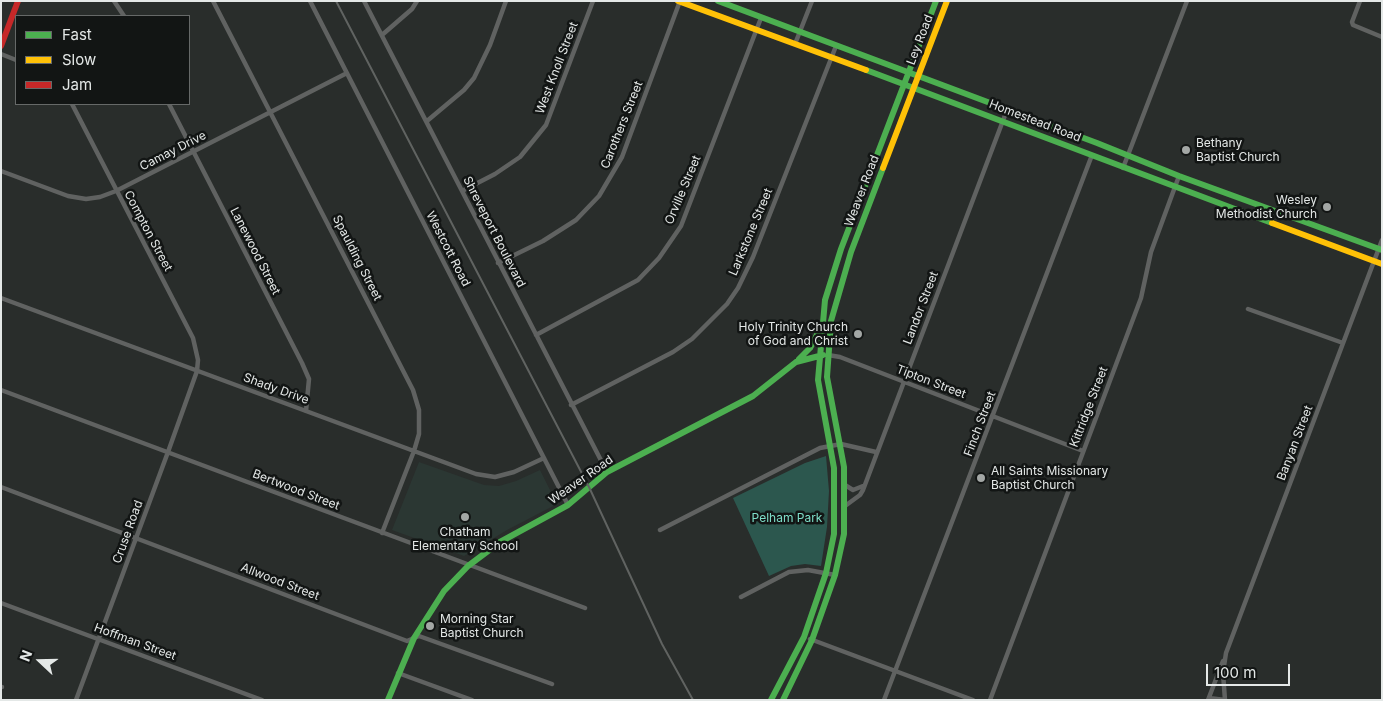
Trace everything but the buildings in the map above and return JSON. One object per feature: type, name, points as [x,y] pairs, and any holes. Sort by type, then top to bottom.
[{"type":"main road","points":[[1,46],[18,1]]},
{"type":"main road","name":"Homestead Road","points":[[680,1],[1003,120],[1174,188],[1382,264]]},
{"type":"main road","name":"Homestead Road","points":[[718,1],[1179,176],[1380,250]]},
{"type":"main road","name":"Ley Road","points":[[904,83],[936,1]]},
{"type":"main road","name":"Ley Road","points":[[914,87],[947,1]]},
{"type":"main road","name":"Weaver Road","points":[[820,356],[821,326],[826,300],[850,226],[904,83]]},
{"type":"main road","name":"Weaver Road","points":[[388,700],[414,638],[444,591],[468,566],[500,542],[568,505],[607,472],[753,396],[796,362],[828,354],[835,303],[859,230],[914,87]]},
{"type":"main road","points":[[1223,206],[1227,194]]},
{"type":"main road","points":[[1289,230],[1294,218]]},
{"type":"main road","points":[[850,226],[859,230]]},
{"type":"main road","points":[[796,362],[810,348],[821,326]]},
{"type":"main road","points":[[783,700],[812,640],[835,575],[844,534],[845,484],[840,444],[827,377],[828,354]]},
{"type":"main road","points":[[771,700],[804,637],[826,573],[834,534],[834,468],[818,380],[820,356]]},
{"type":"street","points":[[114,1],[123,15]]},
{"type":"street","name":"Spaulding Street","points":[[213,1],[413,390],[420,410],[419,434],[414,451],[382,533]]},
{"type":"street","name":"Westcott Road","points":[[310,1],[568,505]]},
{"type":"street","name":"Shreveport Boulevard","points":[[364,1],[607,472]]},
{"type":"street","points":[[382,35],[412,9],[417,1]]},
{"type":"street","points":[[427,121],[464,90],[474,78],[490,45],[506,1]]},
{"type":"street","name":"West Knoll Street","points":[[462,191],[495,174],[520,157],[546,125],[593,1]]},
{"type":"street","name":"Carothers Street","points":[[498,263],[543,241],[576,220],[599,196],[622,157],[680,1]]},
{"type":"street","points":[[795,44],[812,1]]},
{"type":"street","points":[[1122,168],[1187,1]]},
{"type":"street","points":[[1360,1],[1352,22],[1354,25],[1382,37]]},
{"type":"street","name":"Orville Street","points":[[536,335],[638,280],[659,258],[680,226],[761,18]]},
{"type":"street","name":"Larkstone Street","points":[[571,405],[673,352],[692,339],[727,304],[738,288],[753,257],[836,46]]},
{"type":"street","points":[[1,54],[15,60]]},
{"type":"street","name":"Camay Drive","points":[[1,171],[77,197],[100,197],[116,192],[347,73]]},
{"type":"street","name":"Compton Street","points":[[72,105],[193,338],[198,360],[197,371]]},
{"type":"street","name":"Lanewood Street","points":[[170,105],[309,379],[306,411]]},
{"type":"street","name":"Landor Street","points":[[845,506],[860,495],[1007,110]]},
{"type":"street","name":"Finch Street","points":[[884,700],[1092,154]]},
{"type":"street","name":"Kittridge Street","points":[[990,700],[1141,298],[1151,252],[1179,176]]},
{"type":"street","name":"Banyan Street","points":[[1226,652],[1224,673],[1225,700],[1208,699],[1374,261],[1380,250],[1382,240]]},
{"type":"street","name":"Shady Drive","points":[[1,298],[476,474],[495,477],[514,472],[544,458]]},
{"type":"street","points":[[1248,309],[1267,314],[1343,343]]},
{"type":"street","name":"Tipton Street","points":[[828,354],[1083,451]]},
{"type":"street","name":"Cruse Road","points":[[76,700],[197,371]]},
{"type":"street","name":"Bertwood Street","points":[[1,390],[468,566],[585,608]]},
{"type":"street","points":[[660,530],[820,448],[840,444],[876,452]]},
{"type":"street","points":[[845,484],[853,490],[863,486]]},
{"type":"street","name":"Allwood Street","points":[[1,487],[407,641],[419,636],[552,684]]},
{"type":"street","points":[[741,597],[789,572],[808,570],[835,575]]},
{"type":"street","name":"Hoffman Street","points":[[1,603],[262,700]]},
{"type":"street","points":[[804,637],[896,671],[960,698],[973,700]]},
{"type":"street","points":[[398,673],[472,700]]},
{"type":"shaded area","name":"Chatham Elementary School","points":[[419,462],[484,485],[499,486],[516,481],[540,470],[557,504],[507,530],[464,556],[392,530]]},
{"type":"green space","name":"Pelham Park","points":[[826,456],[829,491],[827,527],[821,566],[805,564],[791,566],[769,576],[733,498],[805,463]]},
{"type":"railway","points":[[336,1],[589,487],[662,644],[693,700]]},
{"type":"traffic: fast","points":[[718,1],[1097,143],[1179,176],[1382,250]]},
{"type":"traffic: fast","points":[[771,700],[804,637],[826,573],[834,534],[834,468],[818,380],[825,300],[841,249],[936,1]]},
{"type":"traffic: fast","points":[[866,70],[1272,223]]},
{"type":"traffic: fast","points":[[783,700],[812,640],[835,575],[844,534],[844,467],[827,377],[831,321],[851,252],[883,168]]},
{"type":"traffic: fast","points":[[799,359],[810,348],[819,331]]},
{"type":"traffic: fast","points":[[388,700],[414,638],[444,591],[468,566],[500,542],[568,505],[607,472],[753,396],[796,362],[823,355]]},
{"type":"traffic: slow","points":[[678,1],[866,70]]},
{"type":"traffic: slow","points":[[883,168],[947,1]]},
{"type":"traffic: slow","points":[[1272,223],[1382,264]]},
{"type":"traffic: jam","points":[[1,46],[18,1]]},
{"type":"place","name":"Bethany Baptist Church","points":[[1186,150]]},
{"type":"place","name":"Wesley Methodist Church","points":[[1327,207]]},
{"type":"place","name":"Holy Trinity Church of God and Christ","points":[[858,334]]},
{"type":"place","name":"All Saints Missionary Baptist Church","points":[[981,478]]},
{"type":"place","name":"Chatham Elementary School","points":[[465,517]]},
{"type":"place","name":"Morning Star Baptist Church","points":[[430,626]]}]
